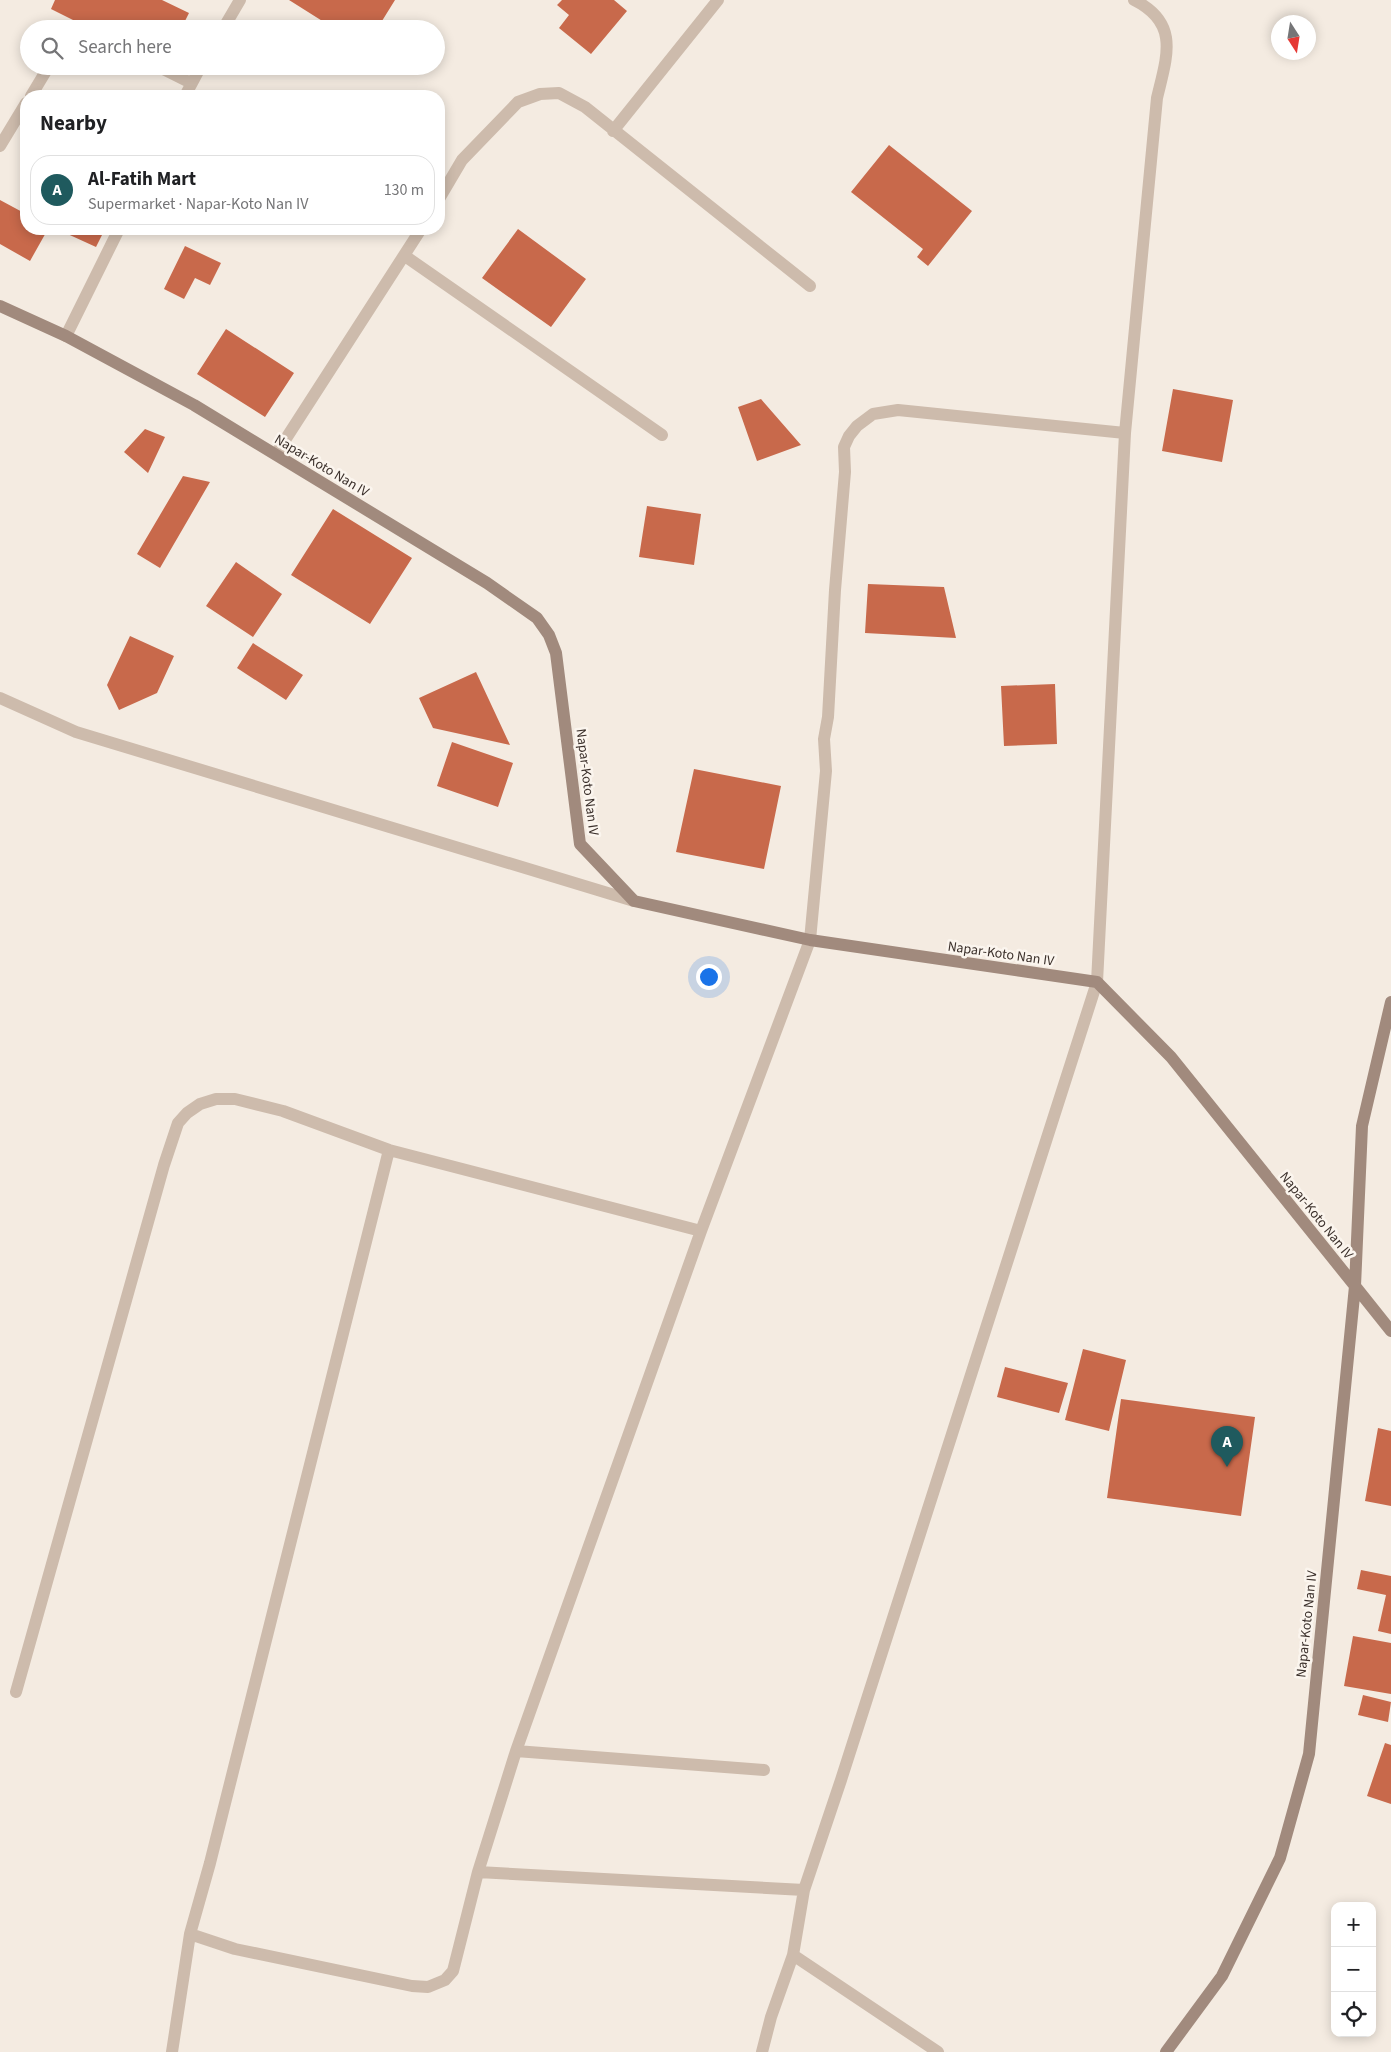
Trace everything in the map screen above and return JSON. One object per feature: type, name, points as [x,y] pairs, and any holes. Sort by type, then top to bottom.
[{"type":"street","points":[[228,20],[240,0]]},
{"type":"street","points":[[613,131],[718,0]]},
{"type":"street","points":[[762,2052],[771,2017],[793,1955],[804,1890],[1097,982],[1125,433],[1157,98],[1168,54],[1163,24],[1149,8],[1134,0]]},
{"type":"street","points":[[35,90],[44,75]]},
{"type":"street","points":[[176,75],[192,83]]},
{"type":"street","points":[[188,90],[196,75]]},
{"type":"street","points":[[445,189],[462,160],[518,102],[540,94],[559,93],[585,107],[810,286]]},
{"type":"street","points":[[0,146],[20,113]]},
{"type":"street","points":[[66,336],[116,235]]},
{"type":"street","points":[[276,454],[406,256],[418,235]]},
{"type":"street","points":[[406,256],[662,435]]},
{"type":"street","name":"Napar-Koto Nan IV","points":[[0,306],[66,336],[194,406],[486,583],[536,618],[549,635],[556,653],[580,844],[634,901],[810,940],[1097,982],[1171,1057],[1355,1286],[1309,1754],[1280,1858],[1222,1976],[1166,2052]]},
{"type":"street","points":[[190,1934],[235,1949],[388,1982],[428,1987],[445,1980],[453,1971],[478,1872],[516,1751],[701,1231],[810,940],[826,771],[824,739],[828,717],[835,590],[845,472],[844,447],[849,436],[873,414],[898,410],[1125,433]]},
{"type":"street","points":[[0,698],[76,732],[634,901]]},
{"type":"street","points":[[1391,1002],[1362,1126],[1355,1286],[1391,1331]]},
{"type":"street","points":[[16,1692],[164,1165],[178,1124],[187,1113],[200,1104],[216,1099],[234,1100],[283,1111],[389,1150],[701,1231]]},
{"type":"street","points":[[172,2052],[190,1934],[210,1863],[389,1150]]},
{"type":"street","points":[[516,1751],[764,1770]]},
{"type":"street","points":[[478,1872],[804,1890]]},
{"type":"street","points":[[793,1955],[938,2052]]},
{"type":"building","points":[[55,0],[162,0],[189,13],[186,20],[73,20],[51,9]]},
{"type":"building","points":[[289,0],[395,0],[383,20],[321,20]]},
{"type":"building","points":[[562,0],[614,0],[627,11],[591,54],[559,28],[569,15],[557,5]]},
{"type":"building","points":[[889,145],[972,211],[928,266],[917,257],[923,249],[851,192]]},
{"type":"building","points":[[0,200],[20,211],[20,235],[45,235],[30,261],[0,244]]},
{"type":"building","points":[[518,229],[586,279],[551,327],[482,278]]},
{"type":"building","points":[[70,235],[102,235],[96,247]]},
{"type":"building","points":[[185,246],[221,263],[210,285],[195,278],[184,299],[164,289]]},
{"type":"building","points":[[226,329],[294,373],[265,417],[197,374]]},
{"type":"building","points":[[1173,389],[1233,400],[1222,462],[1162,451]]},
{"type":"building","points":[[761,399],[801,445],[757,461],[738,407]]},
{"type":"building","points":[[145,429],[165,437],[148,473],[124,452]]},
{"type":"building","points":[[183,476],[210,482],[160,568],[137,554]]},
{"type":"building","points":[[647,506],[701,514],[694,565],[639,557]]},
{"type":"building","points":[[333,509],[412,558],[370,624],[291,575]]},
{"type":"building","points":[[236,562],[282,594],[253,637],[206,606]]},
{"type":"building","points":[[868,584],[944,587],[956,638],[865,633]]},
{"type":"building","points":[[130,636],[174,656],[157,693],[119,710],[107,685]]},
{"type":"building","points":[[253,643],[303,675],[286,700],[237,668]]},
{"type":"building","points":[[476,672],[510,745],[433,728],[419,698]]},
{"type":"building","points":[[1055,684],[1057,744],[1004,746],[1001,686]]},
{"type":"building","points":[[452,742],[513,763],[498,807],[437,786]]},
{"type":"building","points":[[694,769],[781,786],[764,869],[676,852]]},
{"type":"building","points":[[1083,1349],[1126,1360],[1109,1431],[1065,1420]]},
{"type":"building","points":[[1005,1367],[1068,1383],[1059,1413],[997,1397]]},
{"type":"building","points":[[1121,1399],[1255,1417],[1241,1516],[1107,1498]]},
{"type":"building","points":[[1378,1428],[1391,1431],[1391,1506],[1365,1501]]},
{"type":"building","points":[[1361,1570],[1391,1576],[1391,1634],[1378,1631],[1386,1595],[1357,1589]]},
{"type":"building","points":[[1353,1636],[1391,1643],[1391,1694],[1344,1686]]},
{"type":"building","points":[[1363,1695],[1391,1702],[1388,1722],[1358,1715]]},
{"type":"building","points":[[1385,1743],[1391,1745],[1391,1804],[1367,1796]]},
{"type":"place","name":"Al-Fatih Mart","points":[[1227,1467]]}]
